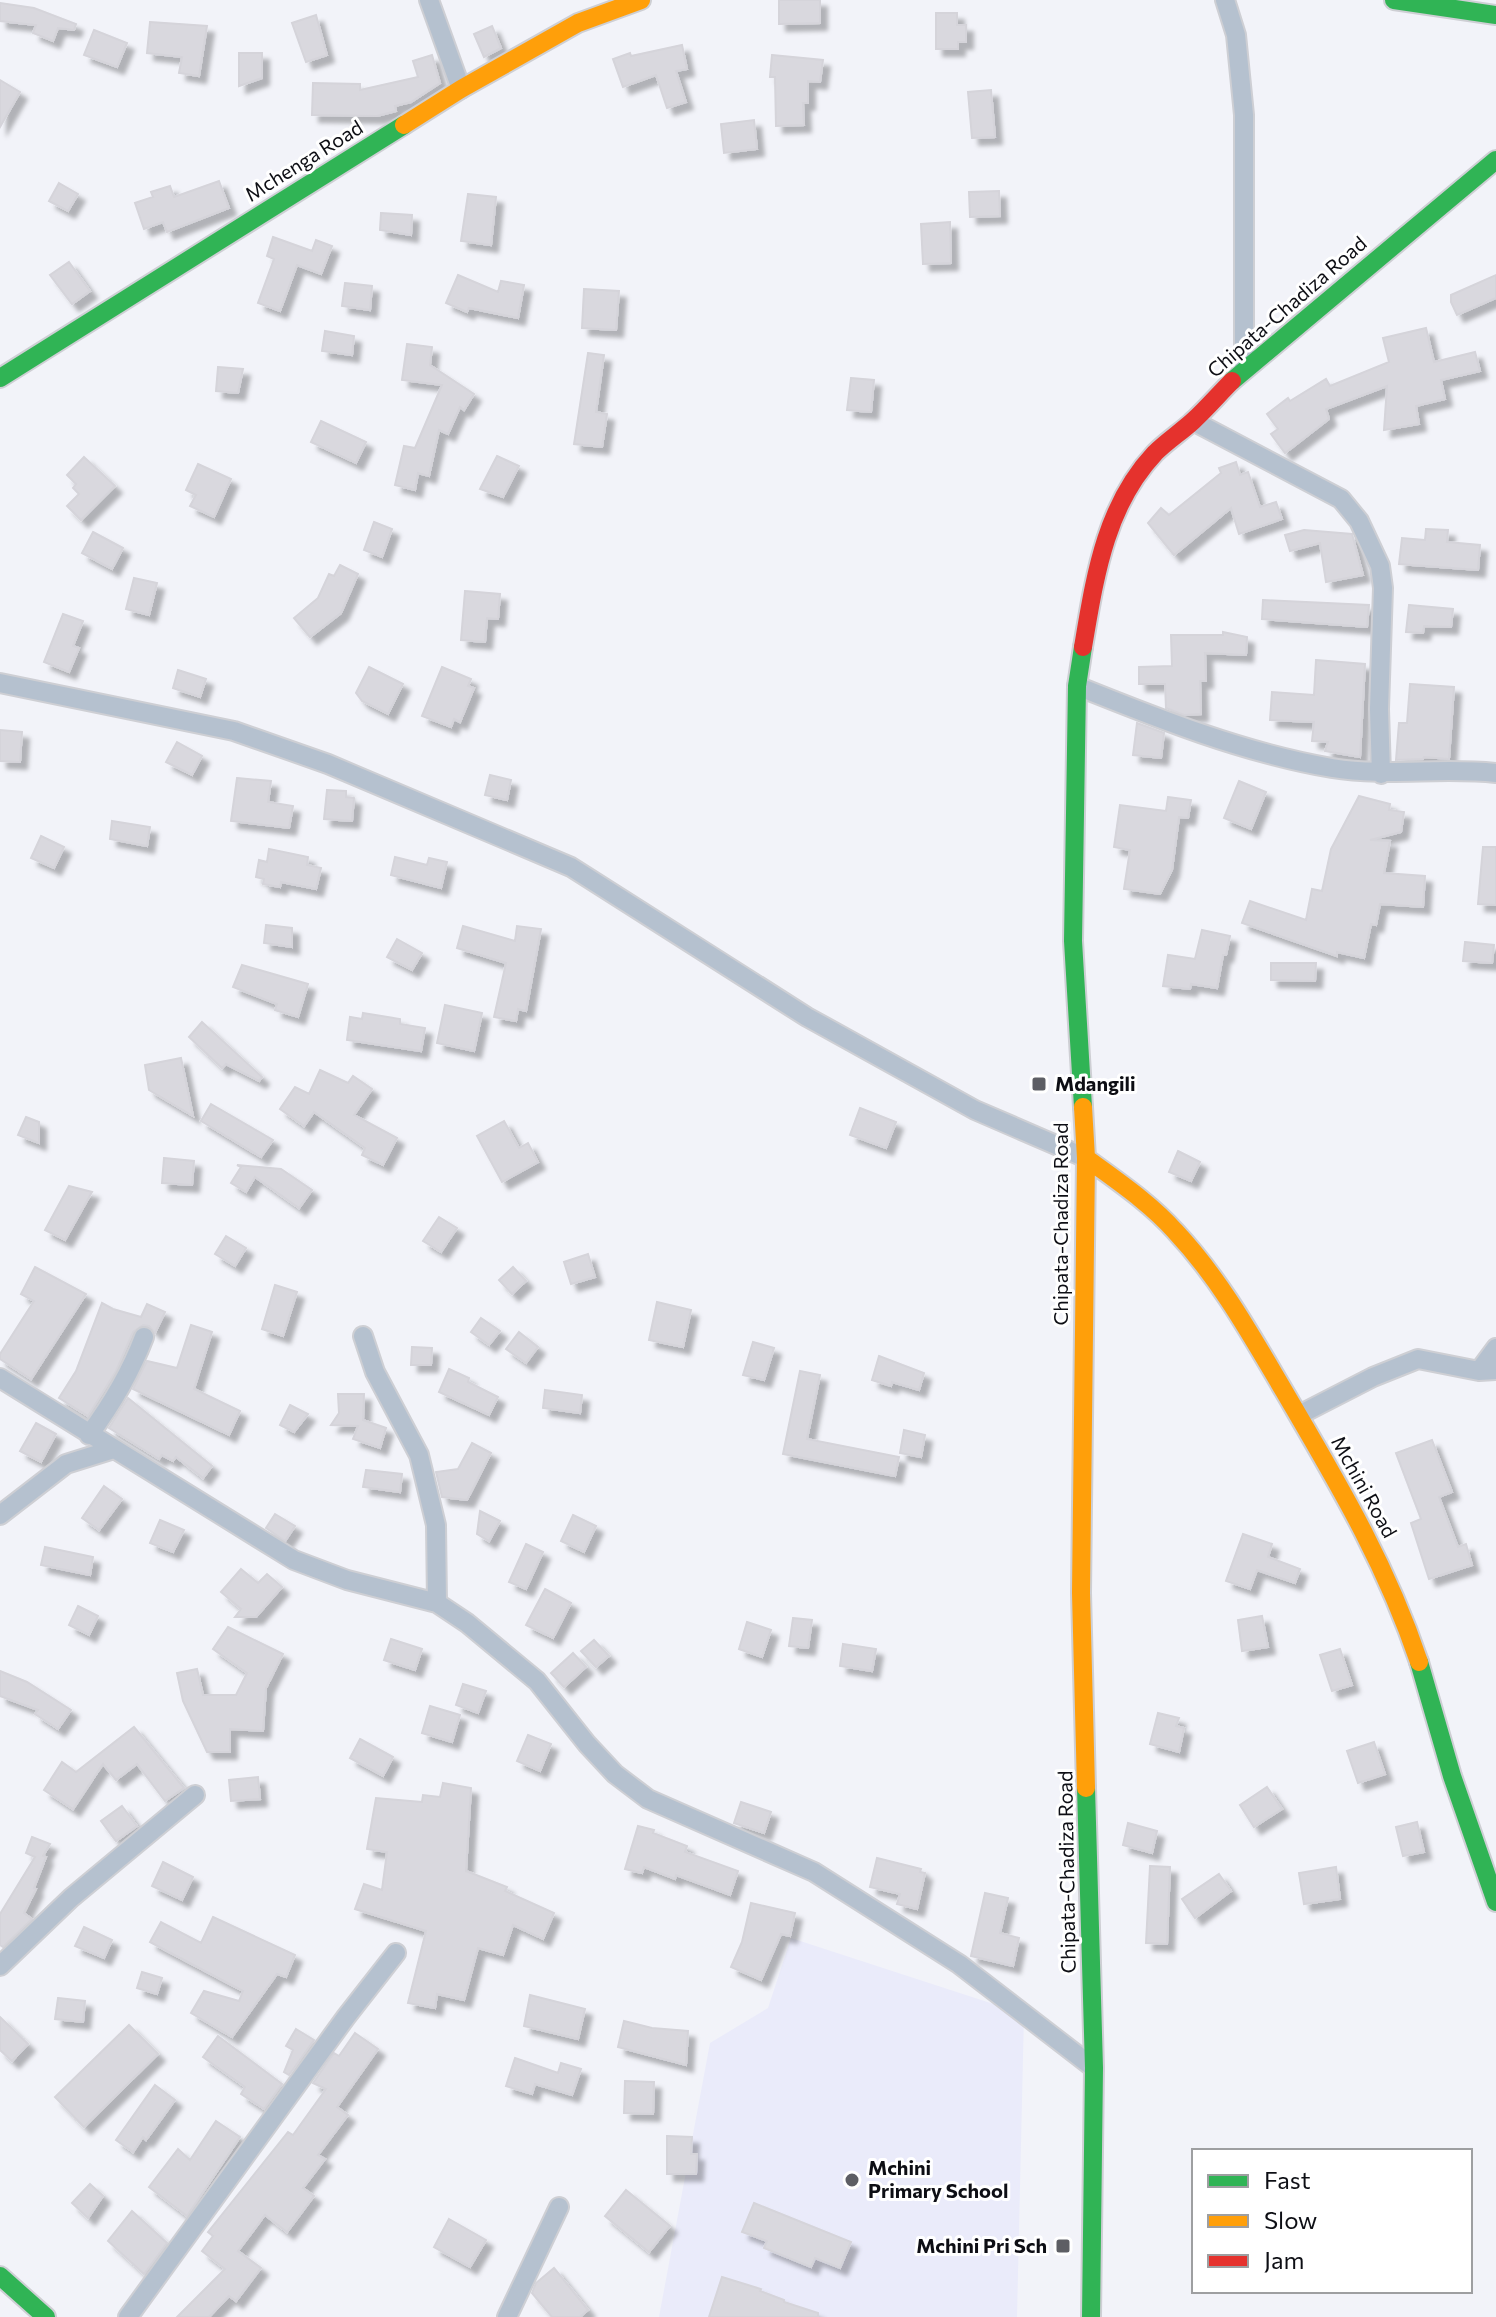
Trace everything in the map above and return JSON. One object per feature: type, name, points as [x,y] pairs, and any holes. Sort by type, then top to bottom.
[{"type":"main road","name":"Mchenga Road","points":[[0,378],[461,89],[578,23],[641,0]]},
{"type":"main road","points":[[1394,0],[1496,15]]},
{"type":"main road","name":"Chipata-Chadiza Road","points":[[1091,2317],[1094,2068],[1081,1593],[1086,1158],[1073,941],[1077,686],[1096,570],[1110,526],[1128,488],[1156,452],[1193,421],[1244,368],[1496,160]]},
{"type":"main road","name":"Mchini Road","points":[[1086,1158],[1138,1196],[1173,1228],[1202,1261],[1232,1304],[1350,1503],[1389,1580],[1432,1700],[1452,1776],[1496,1902]]},
{"type":"main road","points":[[0,2276],[46,2317]]},
{"type":"street","points":[[429,0],[461,89]]},
{"type":"street","points":[[1225,0],[1236,35],[1244,115],[1244,368]]},
{"type":"street","points":[[1193,421],[1341,499],[1359,521],[1380,566],[1383,588],[1379,709],[1381,774]]},
{"type":"street","points":[[0,683],[234,731],[328,764],[571,867],[807,1017],[975,1110],[1086,1158]]},
{"type":"street","points":[[1077,686],[1232,744],[1331,768],[1381,774],[1457,769],[1496,773]]},
{"type":"street","points":[[363,1336],[375,1372],[419,1455],[436,1525],[437,1603]]},
{"type":"street","points":[[89,1435],[111,1406],[131,1371],[144,1337]]},
{"type":"street","points":[[1299,1415],[1373,1377],[1418,1359],[1488,1370],[1496,1348]]},
{"type":"street","points":[[0,1378],[294,1560],[347,1580],[437,1603],[467,1623],[537,1681],[615,1774],[648,1799],[814,1872],[959,1964],[1094,2068]]},
{"type":"street","points":[[0,1515],[66,1464],[114,1449]]},
{"type":"street","points":[[0,1966],[71,1898],[195,1795]]},
{"type":"street","points":[[128,2317],[396,1953]]},
{"type":"street","points":[[507,2317],[559,2207]]},
{"type":"shaded area","name":"Mchini Primary School","points":[[791,1938],[1024,2014],[1017,2317],[659,2317],[710,2043],[768,2008]]},
{"type":"building","points":[[779,0],[820,0],[820,23],[779,24]]},
{"type":"building","points":[[0,3],[34,8],[76,24],[74,30],[58,28],[53,41],[33,33],[36,25],[0,21]]},
{"type":"building","points":[[936,13],[957,13],[957,25],[966,25],[966,42],[958,42],[958,49],[936,49]]},
{"type":"building","points":[[316,15],[327,55],[306,62],[292,23]]},
{"type":"building","points":[[150,22],[207,26],[199,76],[179,73],[182,57],[147,53]]},
{"type":"building","points":[[492,26],[501,48],[484,57],[474,34]]},
{"type":"building","points":[[94,30],[127,43],[117,67],[84,55]]},
{"type":"building","points":[[682,45],[687,69],[676,71],[686,102],[667,108],[656,75],[623,87],[613,59],[630,53],[631,56]]},
{"type":"building","points":[[239,53],[262,53],[262,78],[239,86]]},
{"type":"building","points":[[432,55],[440,83],[411,102],[395,106],[396,111],[377,116],[312,115],[313,83],[360,84],[360,90],[418,77],[413,61]]},
{"type":"building","points":[[772,55],[823,60],[820,82],[808,81],[808,103],[803,103],[804,125],[776,126],[775,77],[770,77]]},
{"type":"building","points":[[0,80],[20,92],[0,127]]},
{"type":"building","points":[[991,90],[995,137],[972,138],[968,92]]},
{"type":"building","points":[[754,120],[757,149],[724,153],[721,124]]},
{"type":"building","points":[[219,181],[229,208],[167,232],[163,222],[144,229],[135,203],[153,197],[151,192],[170,186],[174,197]]},
{"type":"building","points":[[59,183],[78,194],[68,211],[49,201]]},
{"type":"building","points":[[999,191],[1000,216],[970,217],[969,192]]},
{"type":"building","points":[[468,194],[496,197],[491,245],[461,241]]},
{"type":"building","points":[[381,213],[412,215],[411,235],[380,230]]},
{"type":"building","points":[[950,222],[951,263],[923,264],[921,224]]},
{"type":"building","points":[[273,237],[312,251],[316,240],[332,246],[321,274],[297,265],[280,311],[258,303],[274,259],[267,256]]},
{"type":"building","points":[[69,262],[90,291],[72,304],[50,275]]},
{"type":"building","points":[[458,275],[498,292],[501,281],[524,285],[518,318],[469,308],[467,312],[446,303]]},
{"type":"building","points":[[1496,275],[1496,298],[1457,315],[1451,295]]},
{"type":"building","points":[[345,283],[372,286],[370,310],[342,306]]},
{"type":"building","points":[[584,289],[619,291],[616,330],[582,328]]},
{"type":"building","points":[[1426,328],[1434,362],[1475,352],[1480,371],[1441,380],[1445,399],[1416,406],[1419,424],[1384,430],[1387,386],[1326,409],[1329,419],[1285,453],[1271,434],[1278,429],[1267,414],[1288,398],[1290,401],[1326,379],[1330,386],[1389,362],[1383,338]]},
{"type":"building","points":[[325,331],[354,336],[352,355],[322,351]]},
{"type":"building","points":[[407,344],[432,347],[430,365],[474,394],[464,410],[460,407],[448,434],[439,430],[429,476],[418,473],[415,490],[395,485],[404,446],[415,448],[442,385],[402,380]]},
{"type":"building","points":[[588,353],[604,355],[596,412],[607,414],[602,447],[574,444]]},
{"type":"building","points":[[218,367],[243,369],[238,393],[216,391]]},
{"type":"building","points":[[851,378],[874,380],[871,412],[847,410]]},
{"type":"building","points":[[321,421],[366,442],[356,463],[311,442]]},
{"type":"building","points":[[497,456],[519,466],[503,497],[480,489]]},
{"type":"building","points":[[84,457],[115,486],[81,520],[67,506],[79,494],[73,488],[76,484],[67,475]]},
{"type":"building","points":[[1236,462],[1240,475],[1248,472],[1260,507],[1276,502],[1282,519],[1239,534],[1231,508],[1174,555],[1148,523],[1161,508],[1169,515],[1221,473],[1219,468]]},
{"type":"building","points":[[198,464],[231,479],[214,517],[190,506],[196,495],[186,490]]},
{"type":"building","points":[[374,522],[392,529],[382,557],[364,550]]},
{"type":"building","points":[[1426,529],[1448,530],[1447,542],[1480,545],[1478,570],[1399,564],[1402,538],[1425,540]]},
{"type":"building","points":[[1304,530],[1352,534],[1363,575],[1326,582],[1320,543],[1290,551],[1285,535]]},
{"type":"building","points":[[93,532],[123,548],[112,569],[82,553]]},
{"type":"building","points":[[340,565],[358,574],[341,613],[310,637],[294,618],[318,598],[329,574],[334,576]]},
{"type":"building","points":[[134,578],[157,583],[149,615],[126,609]]},
{"type":"building","points":[[465,591],[500,594],[498,619],[487,618],[485,642],[461,640]]},
{"type":"building","points":[[1263,600],[1369,605],[1367,627],[1262,619]]},
{"type":"building","points":[[1409,605],[1453,609],[1451,627],[1424,626],[1423,633],[1406,632]]},
{"type":"building","points":[[63,614],[83,621],[73,646],[79,648],[69,672],[44,662]]},
{"type":"building","points":[[1223,632],[1247,637],[1246,655],[1205,653],[1206,681],[1200,681],[1201,714],[1184,715],[1166,708],[1165,684],[1139,684],[1139,667],[1172,666],[1171,635],[1223,635]]},
{"type":"building","points":[[1316,660],[1365,664],[1360,757],[1325,751],[1328,742],[1312,741],[1314,722],[1270,720],[1272,692],[1314,695]]},
{"type":"building","points":[[369,667],[403,684],[388,714],[362,701],[356,693]]},
{"type":"building","points":[[442,667],[471,679],[468,686],[474,688],[460,722],[454,719],[451,727],[422,716]]},
{"type":"building","points":[[178,670],[206,679],[200,697],[173,688]]},
{"type":"building","points":[[1410,684],[1454,687],[1449,759],[1424,757],[1396,760],[1399,723],[1407,723]]},
{"type":"building","points":[[1137,723],[1164,733],[1161,758],[1133,755]]},
{"type":"building","points":[[0,730],[22,732],[20,762],[0,761]]},
{"type":"building","points":[[177,742],[202,756],[192,775],[166,762]]},
{"type":"building","points":[[490,775],[511,780],[507,800],[485,795]]},
{"type":"building","points":[[237,778],[271,781],[268,802],[293,806],[289,828],[231,821]]},
{"type":"building","points":[[1239,781],[1266,792],[1251,829],[1224,818]]},
{"type":"building","points":[[327,790],[346,791],[346,797],[354,798],[352,821],[324,819]]},
{"type":"building","points":[[1359,796],[1390,804],[1389,810],[1404,812],[1401,832],[1370,840],[1390,841],[1384,873],[1425,876],[1423,907],[1380,904],[1376,925],[1371,924],[1364,958],[1337,952],[1337,956],[1242,923],[1250,901],[1306,920],[1312,889],[1322,891],[1331,849]]},
{"type":"building","points":[[1168,797],[1191,800],[1188,818],[1179,817],[1172,870],[1160,894],[1124,889],[1130,850],[1114,847],[1120,805],[1166,811]]},
{"type":"building","points":[[112,821],[150,827],[147,846],[110,839]]},
{"type":"building","points":[[41,836],[64,847],[54,868],[31,858]]},
{"type":"building","points":[[1483,847],[1496,847],[1496,905],[1478,904]]},
{"type":"building","points":[[269,849],[308,857],[307,865],[321,868],[316,889],[281,882],[280,887],[263,884],[264,879],[256,877],[259,860],[267,862]]},
{"type":"building","points":[[395,857],[427,865],[429,858],[447,862],[441,888],[391,875]]},
{"type":"building","points":[[266,925],[292,928],[292,947],[264,943]]},
{"type":"building","points":[[463,926],[515,941],[517,926],[541,929],[526,1011],[518,1009],[516,1021],[494,1017],[506,963],[457,948]]},
{"type":"building","points":[[1202,930],[1230,936],[1217,988],[1191,984],[1190,989],[1163,986],[1168,955],[1195,959]]},
{"type":"building","points":[[397,939],[422,953],[412,970],[387,957]]},
{"type":"building","points":[[1465,942],[1494,945],[1492,963],[1463,961]]},
{"type":"building","points":[[1271,963],[1316,963],[1315,981],[1271,980]]},
{"type":"building","points":[[242,965],[308,984],[298,1017],[275,1010],[277,1004],[233,987]]},
{"type":"building","points":[[445,1005],[482,1013],[474,1051],[437,1043]]},
{"type":"building","points":[[363,1013],[400,1019],[400,1024],[425,1028],[421,1051],[347,1040],[350,1017],[362,1019]]},
{"type":"building","points":[[202,1022],[262,1077],[259,1081],[226,1064],[222,1068],[189,1037]]},
{"type":"building","points":[[181,1058],[193,1116],[149,1090],[145,1065]]},
{"type":"building","points":[[320,1070],[348,1083],[353,1076],[372,1089],[354,1115],[397,1138],[383,1165],[362,1155],[365,1148],[314,1112],[304,1126],[280,1109],[295,1087],[309,1094]]},
{"type":"building","points":[[211,1104],[273,1140],[261,1157],[201,1121]]},
{"type":"building","points":[[860,1108],[896,1122],[886,1148],[850,1135]]},
{"type":"building","points":[[26,1117],[39,1122],[39,1143],[18,1135]]},
{"type":"building","points":[[504,1121],[519,1148],[528,1143],[538,1162],[502,1182],[477,1136]]},
{"type":"building","points":[[1178,1151],[1200,1162],[1191,1181],[1169,1172]]},
{"type":"building","points":[[164,1158],[194,1161],[192,1185],[162,1183]]},
{"type":"building","points":[[237,1165],[281,1169],[312,1190],[299,1208],[255,1177],[246,1192],[231,1183],[241,1167]]},
{"type":"building","points":[[69,1186],[92,1192],[65,1240],[45,1230]]},
{"type":"building","points":[[439,1217],[457,1228],[441,1252],[423,1241]]},
{"type":"building","points":[[226,1236],[246,1248],[235,1266],[215,1254]]},
{"type":"building","points":[[588,1254],[595,1277],[571,1284],[564,1262]]},
{"type":"building","points":[[35,1267],[86,1294],[31,1379],[0,1359],[0,1354],[34,1301],[21,1294]]},
{"type":"building","points":[[513,1267],[526,1281],[512,1294],[499,1280]]},
{"type":"building","points":[[275,1285],[297,1292],[283,1336],[262,1329]]},
{"type":"building","points":[[657,1302],[691,1310],[683,1347],[649,1340]]},
{"type":"building","points":[[102,1303],[141,1317],[147,1304],[165,1312],[155,1333],[149,1326],[143,1325],[133,1332],[116,1371],[88,1416],[59,1398],[76,1371]]},
{"type":"building","points":[[481,1318],[500,1331],[489,1345],[471,1332]]},
{"type":"building","points":[[191,1325],[212,1332],[194,1389],[240,1411],[229,1435],[133,1389],[147,1361],[177,1368]]},
{"type":"building","points":[[519,1332],[538,1347],[526,1363],[506,1349]]},
{"type":"building","points":[[753,1342],[774,1348],[764,1380],[743,1375]]},
{"type":"building","points":[[412,1347],[432,1348],[431,1365],[411,1365]]},
{"type":"building","points":[[879,1356],[924,1373],[919,1390],[872,1380]]},
{"type":"building","points":[[449,1369],[498,1397],[489,1415],[439,1392]]},
{"type":"building","points":[[800,1371],[820,1375],[807,1439],[899,1457],[895,1476],[783,1454]]},
{"type":"building","points":[[545,1390],[582,1395],[580,1413],[543,1408]]},
{"type":"building","points":[[338,1394],[364,1394],[363,1420],[386,1428],[380,1448],[353,1439],[358,1426],[331,1425],[339,1413]]},
{"type":"building","points":[[128,1398],[212,1466],[203,1478],[176,1457],[173,1461],[162,1455],[159,1459],[109,1428]]},
{"type":"building","points":[[290,1405],[308,1414],[294,1432],[280,1425]]},
{"type":"building","points":[[36,1423],[56,1434],[41,1462],[20,1451]]},
{"type":"building","points":[[904,1430],[925,1435],[921,1457],[900,1453]]},
{"type":"building","points":[[1432,1440],[1452,1492],[1439,1497],[1458,1547],[1466,1544],[1472,1565],[1429,1579],[1411,1523],[1421,1519],[1396,1453]]},
{"type":"building","points":[[472,1443],[491,1453],[467,1500],[442,1497],[436,1472],[458,1469]]},
{"type":"building","points":[[366,1470],[402,1474],[400,1492],[363,1487]]},
{"type":"building","points":[[104,1486],[122,1499],[99,1530],[82,1518]]},
{"type":"building","points":[[480,1511],[500,1521],[489,1541],[477,1534]]},
{"type":"building","points":[[275,1514],[295,1526],[285,1541],[266,1528]]},
{"type":"building","points":[[573,1515],[596,1526],[584,1552],[561,1541]]},
{"type":"building","points":[[160,1520],[184,1530],[173,1552],[150,1543]]},
{"type":"building","points":[[1243,1534],[1272,1544],[1268,1557],[1300,1569],[1295,1583],[1257,1570],[1250,1589],[1226,1581]]},
{"type":"building","points":[[526,1544],[543,1552],[526,1589],[509,1582]]},
{"type":"building","points":[[45,1547],[93,1557],[90,1575],[41,1565]]},
{"type":"building","points":[[241,1569],[258,1583],[267,1574],[282,1587],[256,1617],[235,1617],[241,1609],[221,1592]]},
{"type":"building","points":[[545,1589],[571,1603],[553,1638],[526,1625]]},
{"type":"building","points":[[78,1606],[98,1616],[89,1635],[69,1625]]},
{"type":"building","points":[[1262,1616],[1268,1647],[1242,1651],[1238,1620]]},
{"type":"building","points":[[793,1618],[812,1620],[808,1648],[789,1646]]},
{"type":"building","points":[[747,1622],[771,1630],[762,1657],[739,1649]]},
{"type":"building","points":[[228,1627],[283,1654],[266,1688],[263,1731],[230,1729],[230,1752],[207,1752],[183,1701],[177,1673],[197,1669],[203,1695],[236,1695],[247,1673],[213,1649]]},
{"type":"building","points":[[391,1639],[422,1649],[415,1670],[384,1660]]},
{"type":"building","points":[[594,1640],[609,1656],[596,1667],[581,1651]]},
{"type":"building","points":[[843,1644],[876,1649],[872,1671],[840,1666]]},
{"type":"building","points":[[1340,1649],[1352,1685],[1332,1691],[1320,1655]]},
{"type":"building","points":[[573,1653],[586,1667],[564,1687],[551,1673]]},
{"type":"building","points":[[0,1671],[27,1682],[71,1710],[58,1729],[35,1714],[38,1710],[0,1696]]},
{"type":"building","points":[[463,1684],[486,1691],[478,1713],[456,1705]]},
{"type":"building","points":[[430,1706],[460,1715],[452,1742],[422,1733]]},
{"type":"building","points":[[1158,1713],[1179,1718],[1176,1726],[1184,1728],[1179,1752],[1150,1744]]},
{"type":"building","points":[[134,1727],[184,1788],[165,1801],[137,1764],[116,1780],[103,1764],[73,1809],[44,1790],[62,1762],[76,1772]]},
{"type":"building","points":[[528,1735],[551,1744],[540,1771],[517,1761]]},
{"type":"building","points":[[360,1739],[393,1757],[383,1776],[350,1758]]},
{"type":"building","points":[[1374,1742],[1385,1774],[1358,1783],[1347,1751]]},
{"type":"building","points":[[258,1777],[260,1799],[231,1801],[229,1780]]},
{"type":"building","points":[[443,1783],[471,1788],[466,1871],[507,1887],[505,1891],[554,1913],[543,1939],[513,1925],[503,1955],[478,1948],[464,2000],[437,1994],[435,2008],[408,2003],[426,1931],[355,1909],[364,1884],[382,1890],[387,1852],[367,1849],[376,1798],[422,1802],[423,1795],[440,1797]]},
{"type":"building","points":[[1267,1787],[1282,1809],[1254,1827],[1240,1805]]},
{"type":"building","points":[[741,1802],[771,1812],[764,1833],[734,1823]]},
{"type":"building","points":[[122,1806],[137,1826],[116,1841],[101,1821]]},
{"type":"building","points":[[1417,1822],[1424,1852],[1403,1856],[1396,1827]]},
{"type":"building","points":[[1128,1823],[1157,1831],[1152,1853],[1123,1845]]},
{"type":"building","points":[[638,1826],[687,1846],[685,1852],[738,1871],[730,1895],[644,1867],[642,1873],[625,1869]]},
{"type":"building","points":[[32,1837],[50,1844],[43,1856],[46,1857],[36,1889],[24,1913],[32,1919],[3,1947],[0,1945],[0,1914],[35,1857],[26,1853]]},
{"type":"building","points":[[877,1858],[921,1869],[920,1872],[925,1873],[917,1909],[897,1904],[900,1894],[870,1887]]},
{"type":"building","points":[[163,1862],[193,1877],[182,1900],[152,1886]]},
{"type":"building","points":[[1150,1866],[1170,1867],[1167,1944],[1146,1943]]},
{"type":"building","points":[[1336,1867],[1340,1899],[1304,1904],[1299,1873]]},
{"type":"building","points":[[1219,1874],[1231,1891],[1195,1918],[1182,1899]]},
{"type":"building","points":[[985,1893],[1008,1898],[1000,1933],[1019,1938],[1013,1966],[971,1956]]},
{"type":"building","points":[[751,1903],[795,1913],[790,1936],[781,1934],[761,1980],[731,1967],[742,1942]]},
{"type":"building","points":[[213,1917],[295,1955],[286,1977],[277,1974],[232,2037],[191,2013],[204,1991],[239,2001],[243,1991],[150,1942],[161,1922],[201,1943]]},
{"type":"building","points":[[84,1927],[112,1940],[104,1958],[75,1946]]},
{"type":"building","points":[[142,1972],[162,1978],[157,1994],[137,1988]]},
{"type":"building","points":[[530,1995],[585,2009],[578,2039],[524,2026]]},
{"type":"building","points":[[58,1998],[85,2001],[83,2022],[55,2019]]},
{"type":"building","points":[[0,2017],[28,2044],[12,2061],[0,2050]]},
{"type":"building","points":[[624,2021],[652,2028],[688,2031],[686,2065],[618,2047]]},
{"type":"building","points":[[129,2025],[158,2054],[84,2127],[55,2097]]},
{"type":"building","points":[[296,2029],[314,2040],[289,2075],[284,2072],[293,2050],[286,2046]]},
{"type":"building","points":[[355,2033],[378,2049],[337,2107],[348,2115],[318,2155],[325,2159],[303,2188],[314,2196],[287,2232],[265,2215],[238,2251],[261,2268],[236,2301],[229,2296],[209,2317],[177,2317],[225,2269],[202,2251],[213,2236],[208,2232],[288,2132],[293,2135],[326,2089],[313,2083],[334,2053],[339,2056]]},
{"type":"building","points":[[218,2036],[282,2084],[264,2109],[241,2094],[245,2087],[203,2057]]},
{"type":"building","points":[[515,2058],[558,2073],[561,2063],[581,2069],[572,2095],[535,2084],[532,2094],[506,2086]]},
{"type":"building","points":[[625,2081],[654,2082],[653,2114],[624,2113]]},
{"type":"building","points":[[155,2085],[175,2100],[146,2140],[143,2137],[133,2152],[116,2140]]},
{"type":"building","points":[[216,2121],[240,2137],[187,2216],[149,2187],[178,2149],[190,2160]]},
{"type":"building","points":[[667,2136],[692,2137],[691,2154],[697,2154],[696,2174],[667,2174]]},
{"type":"building","points":[[90,2184],[103,2196],[88,2218],[72,2203]]},
{"type":"building","points":[[626,2190],[670,2226],[649,2252],[605,2216]]},
{"type":"building","points":[[754,2203],[851,2242],[840,2268],[815,2258],[811,2267],[764,2248],[767,2241],[742,2232]]},
{"type":"building","points":[[132,2211],[167,2243],[144,2274],[108,2241]]},
{"type":"building","points":[[449,2219],[486,2240],[470,2267],[434,2247]]},
{"type":"building","points":[[554,2268],[588,2310],[580,2317],[552,2317],[532,2293],[536,2283]]},
{"type":"building","points":[[722,2277],[761,2289],[784,2302],[818,2313],[818,2317],[709,2317]]},
{"type":"traffic: fast","points":[[1394,0],[1496,15]]},
{"type":"traffic: fast","points":[[0,378],[404,125]]},
{"type":"traffic: fast","points":[[1232,381],[1496,160]]},
{"type":"traffic: fast","points":[[1083,647],[1077,686],[1073,941],[1083,1107]]},
{"type":"traffic: fast","points":[[1419,1662],[1452,1776],[1496,1902]]},
{"type":"traffic: fast","points":[[1086,1788],[1094,2068],[1091,2317]]},
{"type":"traffic: fast","points":[[0,2276],[46,2317]]},
{"type":"traffic: slow","points":[[404,125],[578,23],[641,0]]},
{"type":"traffic: slow","points":[[1083,1107],[1086,1158],[1081,1593],[1086,1788]]},
{"type":"traffic: slow","points":[[1086,1158],[1165,1220],[1206,1268],[1234,1308],[1359,1523],[1391,1590],[1419,1662]]},
{"type":"traffic: jam","points":[[1083,647],[1098,569],[1113,519],[1124,496],[1155,453],[1193,421],[1232,381]]},
{"type":"place","name":"Mdangili","points":[[1039,1084]]},
{"type":"place","name":"Mchini Primary School","points":[[852,2180]]},
{"type":"place","name":"Mchini Pri Sch","points":[[1063,2246]]}]
